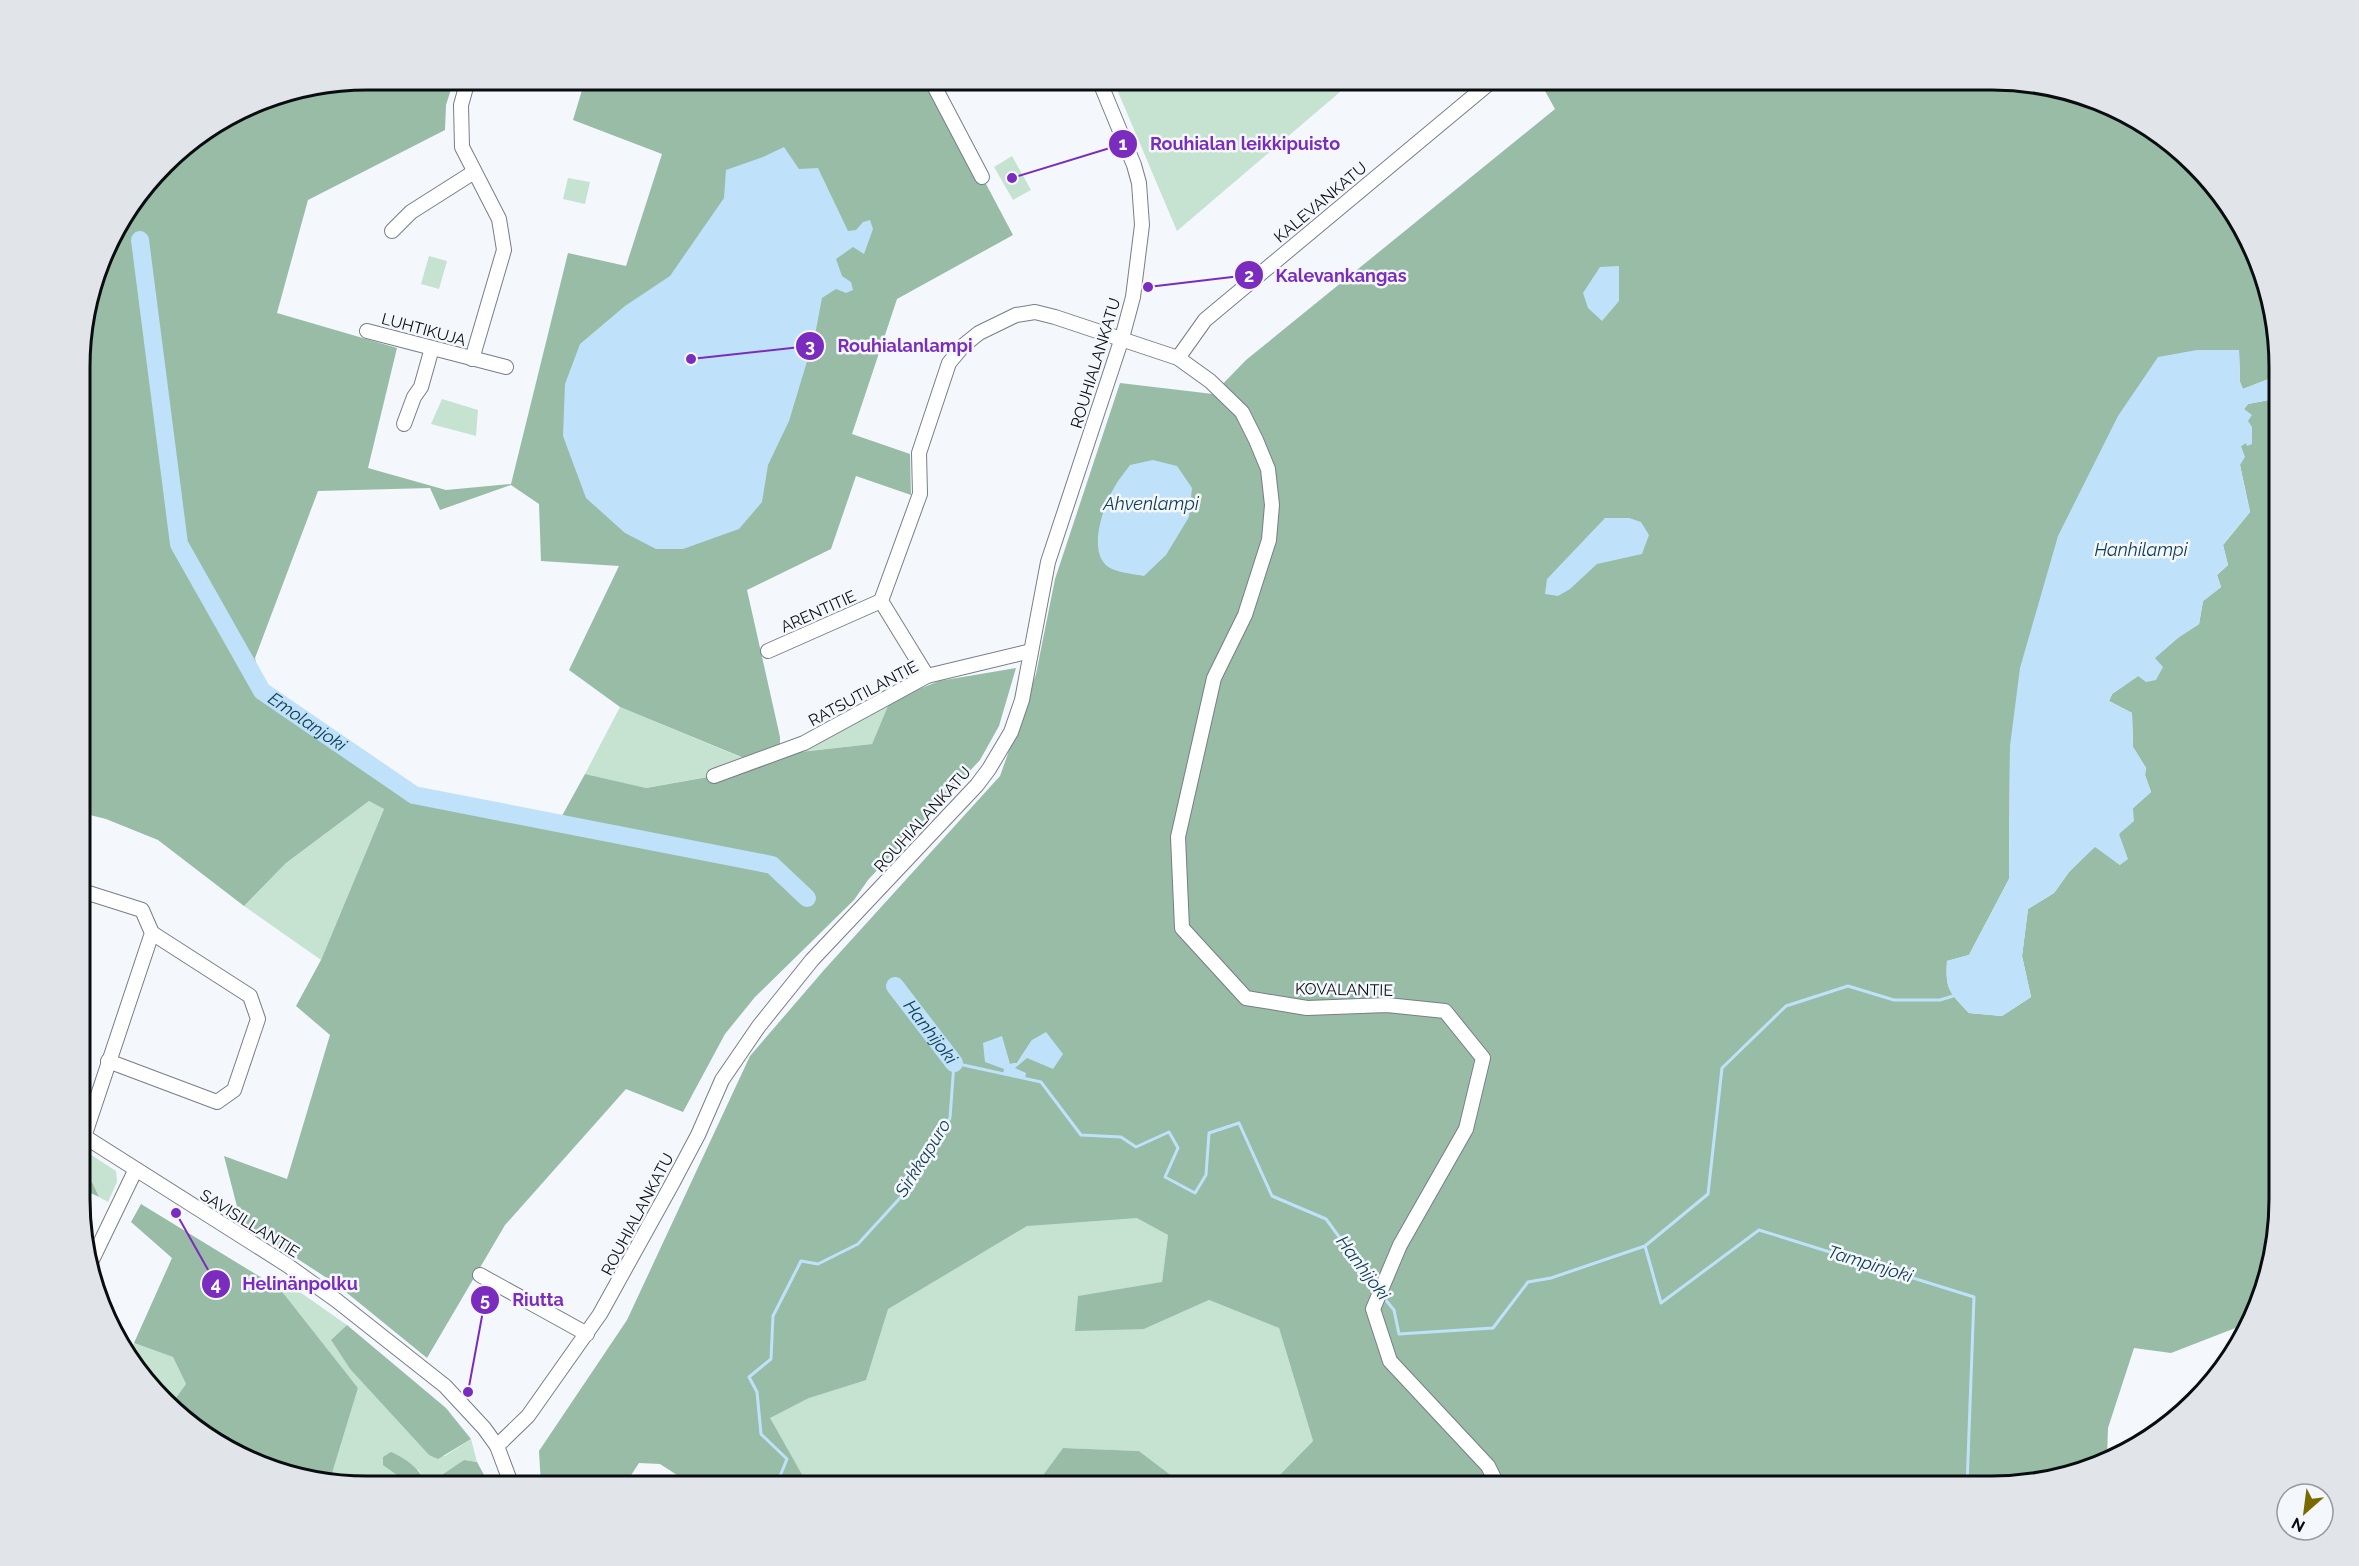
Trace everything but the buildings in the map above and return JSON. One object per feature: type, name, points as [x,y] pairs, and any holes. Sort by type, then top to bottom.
[{"type":"street","points":[[465,90],[461,105],[462,147],[499,219],[504,250],[472,359]]},
{"type":"street","points":[[936,90],[982,177]]},
{"type":"street","name":"ROUHIALANKATU","points":[[496,1446],[528,1416],[587,1334],[633,1260],[698,1135],[722,1080],[742,1049],[780,997],[812,960],[989,770],[1011,732],[1022,700],[1048,562],[1122,338],[1137,273],[1142,204],[1134,165],[1103,90]]},
{"type":"street","name":"KALEVANKATU","points":[[1178,358],[1205,320],[1481,90]]},
{"type":"street","points":[[392,231],[411,212],[474,172]]},
{"type":"street","name":"KOVALANTIE","points":[[881,601],[920,494],[919,453],[949,363],[964,345],[979,333],[1016,315],[1035,312],[1122,338],[1178,358],[1210,381],[1242,412],[1268,469],[1272,505],[1269,540],[1245,615],[1214,678],[1178,837],[1182,928],[1246,998],[1307,1008],[1387,1005],[1445,1011],[1483,1058],[1466,1129],[1400,1245],[1373,1309],[1390,1361],[1488,1466],[1493,1476]]},
{"type":"street","name":"LUHTIKUJA","points":[[367,331],[506,367]]},
{"type":"street","points":[[404,424],[414,396],[421,387],[432,348]]},
{"type":"street","points":[[881,601],[927,676]]},
{"type":"street","name":"ARENTITIE","points":[[768,651],[881,601]]},
{"type":"street","name":"RATSUTILANTIE","points":[[714,776],[804,743],[927,676],[1031,651]]},
{"type":"street","points":[[90,894],[142,910],[152,933],[250,996],[258,1019],[234,1090],[217,1102],[108,1060]]},
{"type":"street","points":[[90,1115],[152,933]]},
{"type":"street","name":"SAVISILLANTIE","points":[[90,1141],[287,1265],[336,1299],[445,1386],[478,1421],[496,1446]]},
{"type":"street","points":[[95,1253],[135,1171]]},
{"type":"street","points":[[480,1275],[587,1334]]},
{"type":"street","points":[[496,1446],[508,1476]]},
{"type":"green space","points":[[451,90],[446,105],[445,130],[308,200],[277,313],[397,348],[368,468],[446,490],[511,484],[568,253],[626,266],[662,154],[573,120],[582,90],[936,90],[1013,235],[897,299],[852,434],[910,454],[911,495],[856,476],[831,549],[747,590],[780,737],[780,751],[773,755],[872,744],[890,701],[939,681],[1016,668],[999,726],[980,760],[868,880],[854,900],[755,997],[725,1034],[683,1112],[626,1089],[505,1225],[427,1358],[336,1284],[241,1222],[224,1156],[287,1179],[330,1035],[296,1006],[321,960],[384,809],[369,801],[286,863],[244,906],[158,840],[90,815],[90,367],[92,331],[99,295],[111,261],[127,229],[147,198],[184,159],[229,127],[261,111],[295,99],[331,92]],"holes":[[[511,485],[539,504],[541,561],[619,566],[569,670],[620,707],[751,761],[714,776],[646,788],[585,774],[558,823],[414,795],[262,691],[255,658],[318,491],[430,488],[440,510]]]},
{"type":"green space","points":[[1117,90],[1342,90],[1177,231]]},
{"type":"green space","points":[[1545,90],[1992,90],[2028,92],[2064,99],[2098,111],[2130,127],[2175,159],[2212,198],[2232,229],[2248,261],[2260,295],[2267,331],[2269,379],[2243,389],[2240,382],[2239,350],[2010,746],[2009,879],[1969,955],[1947,961],[1947,979],[1950,990],[1969,1013],[2002,1016],[2031,997],[2022,956],[2028,909],[2054,893],[2069,872],[2095,846],[2120,865],[2119,834],[2133,808],[2151,792],[2145,775],[2146,768],[2133,747],[2132,713],[2109,701],[2112,694],[2138,676],[2154,658],[2199,624],[2203,601],[2221,587],[2217,575],[2228,565],[2223,545],[2250,512],[2240,465],[2241,446],[2250,440],[2244,409],[2248,404],[2269,400],[2269,1199],[2267,1235],[2260,1271],[2248,1305],[2237,1327],[2171,1353],[2134,1348],[2108,1428],[2107,1450],[2064,1467],[2028,1474],[1992,1476],[1279,1476],[1313,1441],[1279,1328],[1209,1300],[1144,1329],[1075,1331],[1078,1296],[1162,1282],[1168,1235],[1137,1218],[1027,1226],[888,1309],[866,1380],[809,1398],[770,1418],[803,1476],[679,1476],[660,1464],[639,1463],[631,1476],[540,1476],[539,1451],[627,1320],[750,1056],[824,970],[1000,776],[1036,674],[1055,579],[1120,383],[1213,394],[1246,360],[1555,109]],"holes":[[[1032,1040],[1026,1056],[1016,1066],[1004,1069],[1010,1064],[1017,1063]]]},
{"type":"green space","points":[[1012,156],[1031,190],[1013,200],[994,167]]},
{"type":"green space","points":[[568,178],[590,182],[585,204],[563,199]]},
{"type":"green space","points":[[429,256],[447,261],[439,289],[421,284]]},
{"type":"green space","points":[[442,399],[478,410],[476,436],[431,424]]},
{"type":"green space","points":[[890,701],[872,744],[770,755]]},
{"type":"green space","points":[[620,707],[752,762],[714,776],[645,788],[585,774]]},
{"type":"green space","points":[[369,801],[384,809],[321,960],[244,906],[286,863]]},
{"type":"green space","points":[[940,1087],[1168,1235],[1162,1282],[1144,1329],[1209,1300],[1279,1328],[1313,1441],[1279,1476],[1172,1476],[1139,1451],[1063,1448],[1042,1476],[803,1476],[769,1418],[809,1398]]},
{"type":"green space","points":[[90,1154],[116,1171],[117,1182],[108,1202],[99,1197],[90,1181]]},
{"type":"green space","points":[[90,1181],[92,1182],[99,1197],[90,1193]]},
{"type":"green space","points":[[141,1204],[280,1289],[358,1388],[332,1474],[295,1467],[261,1455],[213,1429],[175,1399],[186,1384],[173,1357],[134,1343],[172,1258],[131,1222]]},
{"type":"green space","points":[[287,1283],[347,1325],[331,1340],[350,1369],[429,1455],[445,1456],[471,1439],[477,1462],[464,1460],[438,1476],[422,1476],[418,1469],[413,1476],[332,1474],[358,1388],[280,1289]]},
{"type":"green space","points":[[347,1325],[446,1408],[471,1439],[438,1459],[429,1455],[350,1369],[331,1340]]},
{"type":"green space","points":[[134,1343],[173,1357],[186,1384],[175,1399],[147,1368],[133,1346]]},
{"type":"green space","points":[[1063,1448],[1139,1451],[1172,1476],[1042,1476]]},
{"type":"green space","points":[[391,1452],[410,1463],[422,1476],[398,1476],[383,1465],[383,1457]]},
{"type":"green space","points":[[464,1460],[477,1462],[485,1476],[440,1476]]},
{"type":"water","points":[[784,147],[799,169],[818,168],[848,231],[856,230],[863,222],[870,220],[873,229],[864,254],[853,247],[836,259],[842,276],[851,282],[853,290],[846,293],[836,289],[822,298],[815,335],[789,421],[768,465],[762,502],[739,529],[683,549],[656,549],[625,533],[586,498],[563,436],[565,384],[580,344],[625,306],[670,276],[724,198],[726,170]]},
{"type":"water","points":[[1619,266],[1619,301],[1602,321],[1588,308],[1583,293],[1600,267]]},
{"type":"water","name":"Hanhilampi","points":[[2197,350],[2239,350],[2240,382],[2243,389],[2269,379],[2269,400],[2248,404],[2244,409],[2252,415],[2248,421],[2252,427],[2252,444],[2247,446],[2246,443],[2241,446],[2245,457],[2240,465],[2250,512],[2223,545],[2228,565],[2217,575],[2221,587],[2203,601],[2199,624],[2179,637],[2155,658],[2163,667],[2156,680],[2146,682],[2138,676],[2112,694],[2109,701],[2132,713],[2133,747],[2146,768],[2145,775],[2151,792],[2133,808],[2134,821],[2119,834],[2128,859],[2120,865],[2095,847],[2069,872],[2054,893],[2028,909],[2022,956],[2031,997],[2002,1016],[1969,1013],[1950,990],[1947,979],[1947,961],[1969,955],[2009,879],[2010,746],[2020,668],[2058,536],[2118,416],[2158,357]]},
{"type":"water","name":"Ahvenlampi","points":[[1153,460],[1177,466],[1192,488],[1189,517],[1166,555],[1144,576],[1112,569],[1104,563],[1099,554],[1099,531],[1105,507],[1116,485],[1130,465]]},
{"type":"water","points":[[1605,518],[1629,518],[1641,522],[1649,535],[1642,554],[1597,564],[1570,589],[1558,596],[1545,594],[1547,579]]},
{"type":"water","points":[[1046,1032],[1063,1054],[1053,1069],[1027,1058],[1015,1068],[1026,1073],[1025,1079],[1003,1074],[1004,1069],[985,1062],[983,1043],[1002,1036],[1010,1064],[1017,1063],[1032,1040]]},
{"type":"waterway","name":"Emolanjoki","points":[[140,240],[179,544],[262,691],[414,795],[772,865],[807,898]]},
{"type":"waterway","name":"Hanhijoki","points":[[895,986],[954,1063]]},
{"type":"waterway","name":"Hanhijoki","points":[[1384,1298],[1394,1310],[1399,1334],[1493,1328],[1528,1282],[1551,1278],[1645,1246],[1708,1194],[1722,1068],[1786,1006],[1848,986],[1894,1000],[1940,1000],[1953,996]]},
{"type":"waterway","name":"Hanhijoki","points":[[780,1476],[787,1459],[761,1434],[757,1392],[749,1377],[771,1359],[773,1316],[801,1261],[818,1264],[858,1244],[910,1187],[950,1118],[954,1063],[1041,1082],[1081,1135],[1121,1137],[1136,1147],[1169,1132],[1178,1148],[1165,1177],[1195,1193],[1206,1175],[1209,1133],[1239,1123],[1272,1196],[1326,1219],[1378,1290]]},
{"type":"waterway","name":"Tampinjoki","points":[[1645,1246],[1661,1303],[1759,1230],[1974,1297],[1967,1476]]},
{"type":"place","name":"Rouhialan leikkipuisto","points":[[1012,178]]},
{"type":"place","name":"Kalevankangas","points":[[1148,287]]},
{"type":"place","name":"Rouhialanlampi","points":[[691,359]]},
{"type":"place","name":"Helinänpolku","points":[[176,1213]]},
{"type":"place","name":"Riutta","points":[[468,1392]]},
{"type":"water label","name":"Sirkkapuro","points":[[923,1158]]}]
